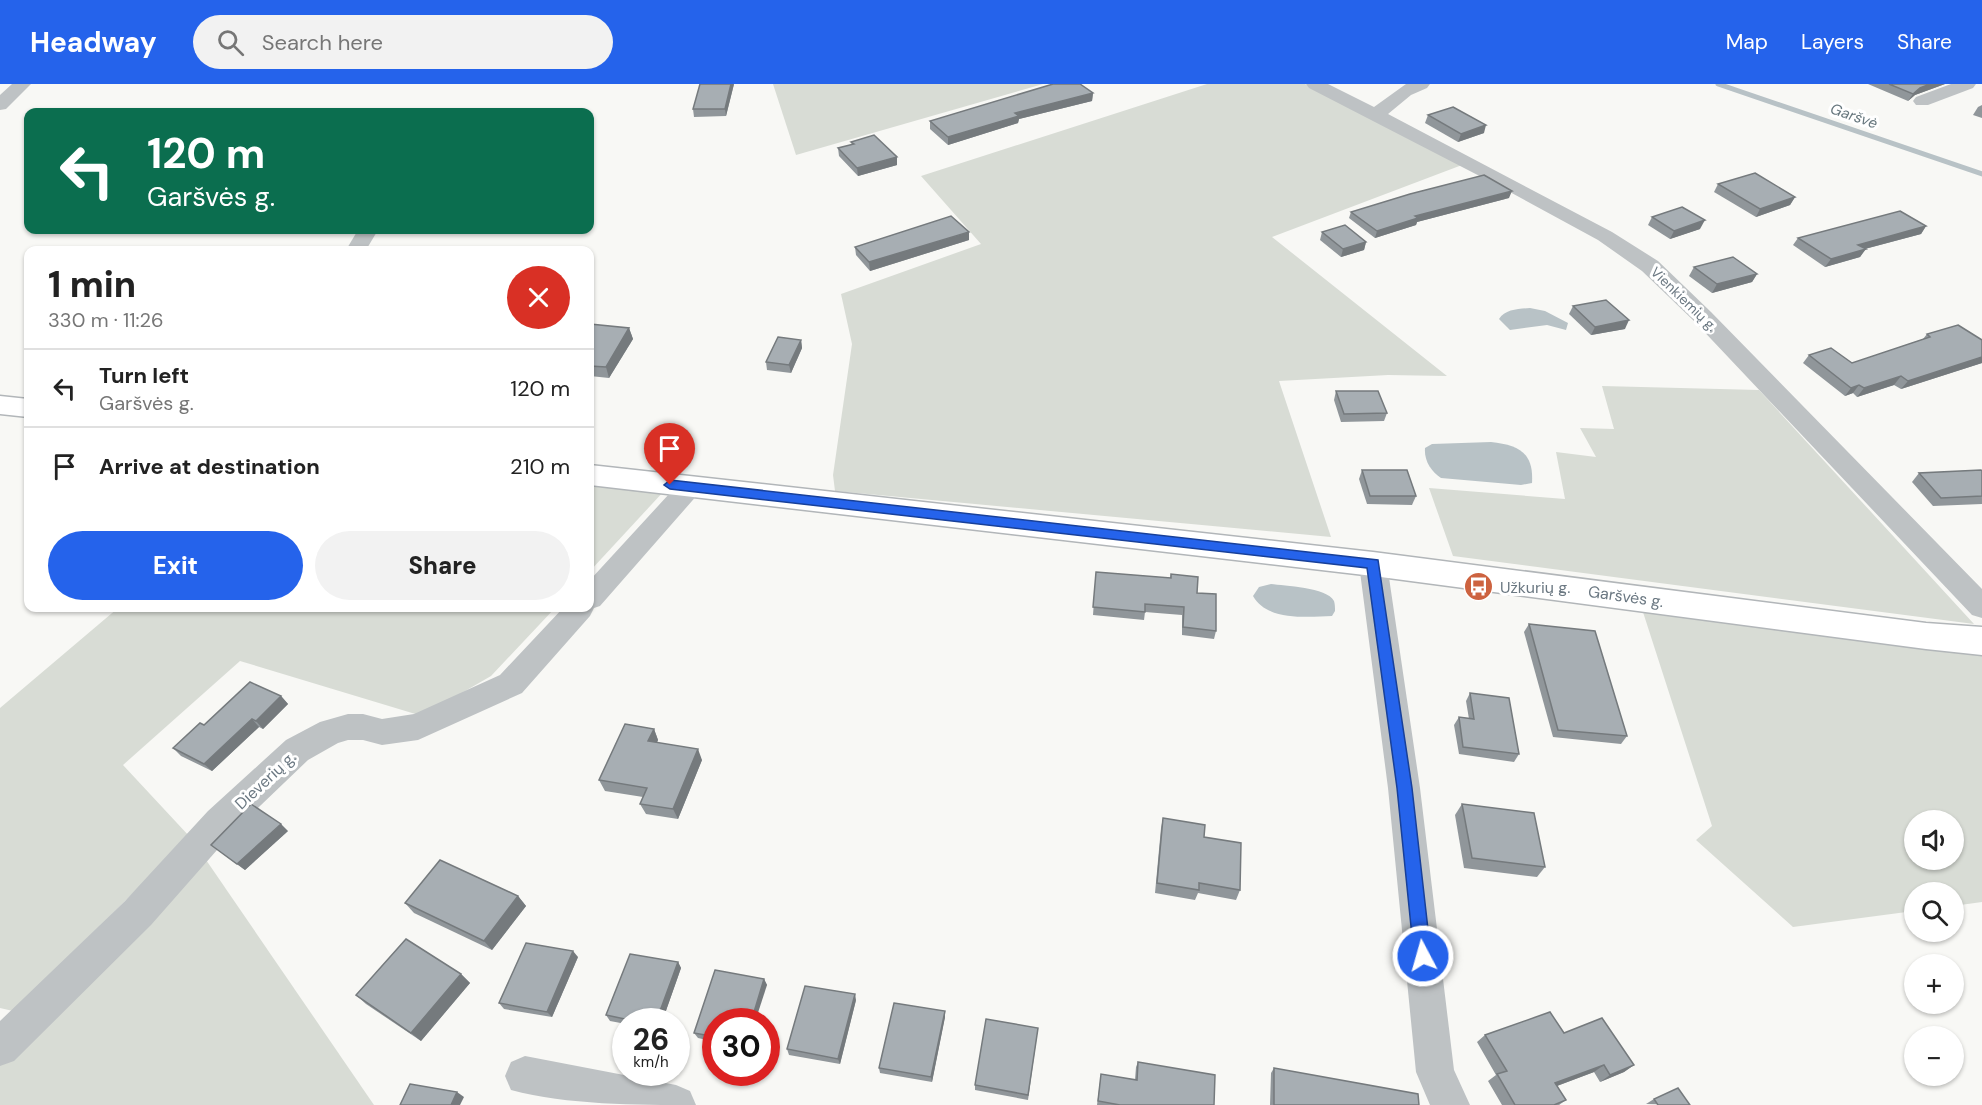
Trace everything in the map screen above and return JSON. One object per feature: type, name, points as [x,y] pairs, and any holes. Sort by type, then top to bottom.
[{"type":"main road","points":[[0,405],[24,408]]},
{"type":"main road","name":"Garšvės g.","points":[[594,475],[1373,564],[1926,636],[1982,641]]},
{"type":"street","name":"Vienkiemių g.","points":[[1315,84],[1605,236],[1650,266],[1696,310],[1982,607]]},
{"type":"street","points":[[1376,115],[1405,91],[1421,84]]},
{"type":"street","points":[[1922,101],[1967,84]]},
{"type":"street","points":[[0,105],[13,87]]},
{"type":"street","points":[[594,594],[690,487]]},
{"type":"street","points":[[1373,564],[1404,788],[1435,1072],[1450,1105]]},
{"type":"street","name":"Dieverių g.","points":[[0,1047],[138,913],[220,822],[297,750],[331,731],[348,727],[363,727],[382,732],[418,727],[511,684],[576,612]]},
{"type":"street","points":[[525,1076],[676,1105]]},
{"type":"shaded area","points":[[773,84],[1043,84],[796,155]]},
{"type":"shaded area","points":[[1207,84],[1305,84],[1462,165],[1272,237],[1447,376],[1388,375],[1279,381],[1331,537],[835,491],[833,475],[852,344],[841,294],[981,244],[921,176]]},
{"type":"shaded area","points":[[1530,308],[1545,311],[1568,323],[1566,330],[1547,325],[1510,330],[1499,319],[1509,311]]},
{"type":"shaded area","points":[[1602,386],[1759,390],[1974,624],[1453,556],[1429,488],[1565,499],[1556,452],[1596,457],[1580,428],[1614,429]]},
{"type":"shaded area","points":[[1491,442],[1509,445],[1527,457],[1532,472],[1532,483],[1521,485],[1441,478],[1431,469],[1427,461],[1425,448],[1432,444]]},
{"type":"shaded area","points":[[594,482],[664,491],[594,567]]},
{"type":"shaded area","points":[[1271,584],[1305,588],[1323,593],[1334,601],[1335,611],[1332,616],[1300,617],[1268,610],[1253,596],[1259,587]]},
{"type":"shaded area","points":[[1642,609],[1982,653],[1982,902],[1964,904],[1964,882],[1904,882],[1904,912],[1793,927],[1696,840],[1712,826]]},
{"type":"shaded area","points":[[113,612],[551,612],[491,676],[422,716],[240,661],[123,765],[190,837],[13,1011],[0,1008],[0,708]]},
{"type":"shaded area","points":[[204,857],[374,1105],[0,1105],[0,1053]]},
{"type":"building","points":[[700,84],[731,84],[725,109],[693,109]]},
{"type":"building","points":[[1053,84],[1080,84],[1093,93],[1015,113],[1019,116],[948,137],[930,121]]},
{"type":"building","points":[[1889,84],[1930,84],[1913,94]]},
{"type":"building","points":[[1453,107],[1486,125],[1461,134],[1428,115]]},
{"type":"building","points":[[874,135],[897,157],[857,168],[838,148],[854,144],[851,142]]},
{"type":"building","points":[[1755,173],[1795,197],[1760,209],[1718,184]]},
{"type":"building","points":[[1484,175],[1512,191],[1415,216],[1418,218],[1377,231],[1351,212],[1410,194]]},
{"type":"building","points":[[1682,207],[1705,220],[1674,231],[1652,217]]},
{"type":"building","points":[[1900,211],[1926,226],[1858,245],[1866,249],[1831,259],[1798,238]]},
{"type":"building","points":[[951,216],[969,232],[869,262],[855,247]]},
{"type":"building","points":[[1345,225],[1366,242],[1343,249],[1322,232]]},
{"type":"building","points":[[1733,257],[1757,274],[1717,284],[1694,267]]},
{"type":"building","points":[[1606,300],[1629,320],[1595,327],[1573,306]]},
{"type":"building","points":[[594,324],[629,328],[606,367],[594,366]]},
{"type":"building","points":[[1958,325],[1982,340],[1982,357],[1908,381],[1901,376],[1864,388],[1859,385],[1851,388],[1809,355],[1831,348],[1852,363],[1930,337],[1927,334]]},
{"type":"building","points":[[778,337],[801,340],[789,365],[766,362]]},
{"type":"building","points":[[1336,391],[1378,391],[1387,413],[1344,414]]},
{"type":"building","points":[[1362,470],[1407,470],[1416,496],[1370,496]]},
{"type":"building","points":[[1981,470],[1982,496],[1941,498],[1919,473]]},
{"type":"building","points":[[1096,572],[1171,578],[1171,574],[1198,577],[1197,593],[1216,594],[1216,631],[1183,627],[1184,607],[1145,604],[1145,612],[1093,607]]},
{"type":"building","points":[[1529,624],[1595,631],[1627,736],[1558,730]]},
{"type":"building","points":[[250,682],[281,696],[256,721],[252,719],[204,764],[173,748],[200,723],[204,725]]},
{"type":"building","points":[[1470,693],[1509,698],[1519,754],[1463,747],[1459,717],[1474,719]]},
{"type":"building","points":[[625,724],[654,729],[648,741],[698,749],[673,809],[640,804],[647,788],[599,780]]},
{"type":"building","points":[[251,804],[281,824],[237,864],[211,845]]},
{"type":"building","points":[[1462,804],[1534,813],[1545,867],[1472,858]]},
{"type":"building","points":[[1163,818],[1205,825],[1204,837],[1241,843],[1240,890],[1199,883],[1199,890],[1157,883]]},
{"type":"building","points":[[440,860],[518,896],[484,941],[405,903]]},
{"type":"building","points":[[406,939],[461,974],[411,1033],[356,995]]},
{"type":"building","points":[[526,943],[573,951],[547,1012],[499,1003]]},
{"type":"building","points":[[630,954],[678,962],[661,1008],[612,1008],[612,1016],[606,1015]]},
{"type":"building","points":[[715,970],[764,979],[755,1008],[702,1008]]},
{"type":"building","points":[[805,986],[855,994],[838,1059],[787,1049]]},
{"type":"building","points":[[894,1003],[945,1011],[931,1077],[879,1068]]},
{"type":"building","points":[[702,1009],[702,1034],[694,1033]]},
{"type":"building","points":[[1550,1012],[1564,1033],[1602,1018],[1634,1065],[1610,1075],[1604,1065],[1555,1083],[1566,1100],[1554,1105],[1515,1105],[1497,1074],[1507,1071],[1485,1035]]},
{"type":"building","points":[[986,1019],[1038,1028],[1028,1095],[975,1085]]},
{"type":"building","points":[[1138,1062],[1215,1075],[1214,1105],[1120,1105],[1098,1101],[1101,1074],[1137,1080]]},
{"type":"building","points":[[1274,1068],[1418,1094],[1419,1105],[1274,1105]]},
{"type":"building","points":[[410,1084],[457,1092],[451,1105],[400,1105]]},
{"type":"building","points":[[1678,1088],[1690,1105],[1658,1105],[1654,1099]]},
{"type":"waterway","name":"Garšvė","points":[[1718,84],[1982,174]]},
{"type":"place","name":"Užkurių g.","points":[[1479,587]]},
{"type":"route","points":[[670,485],[1373,564],[1404,788],[1423,956]]}]
